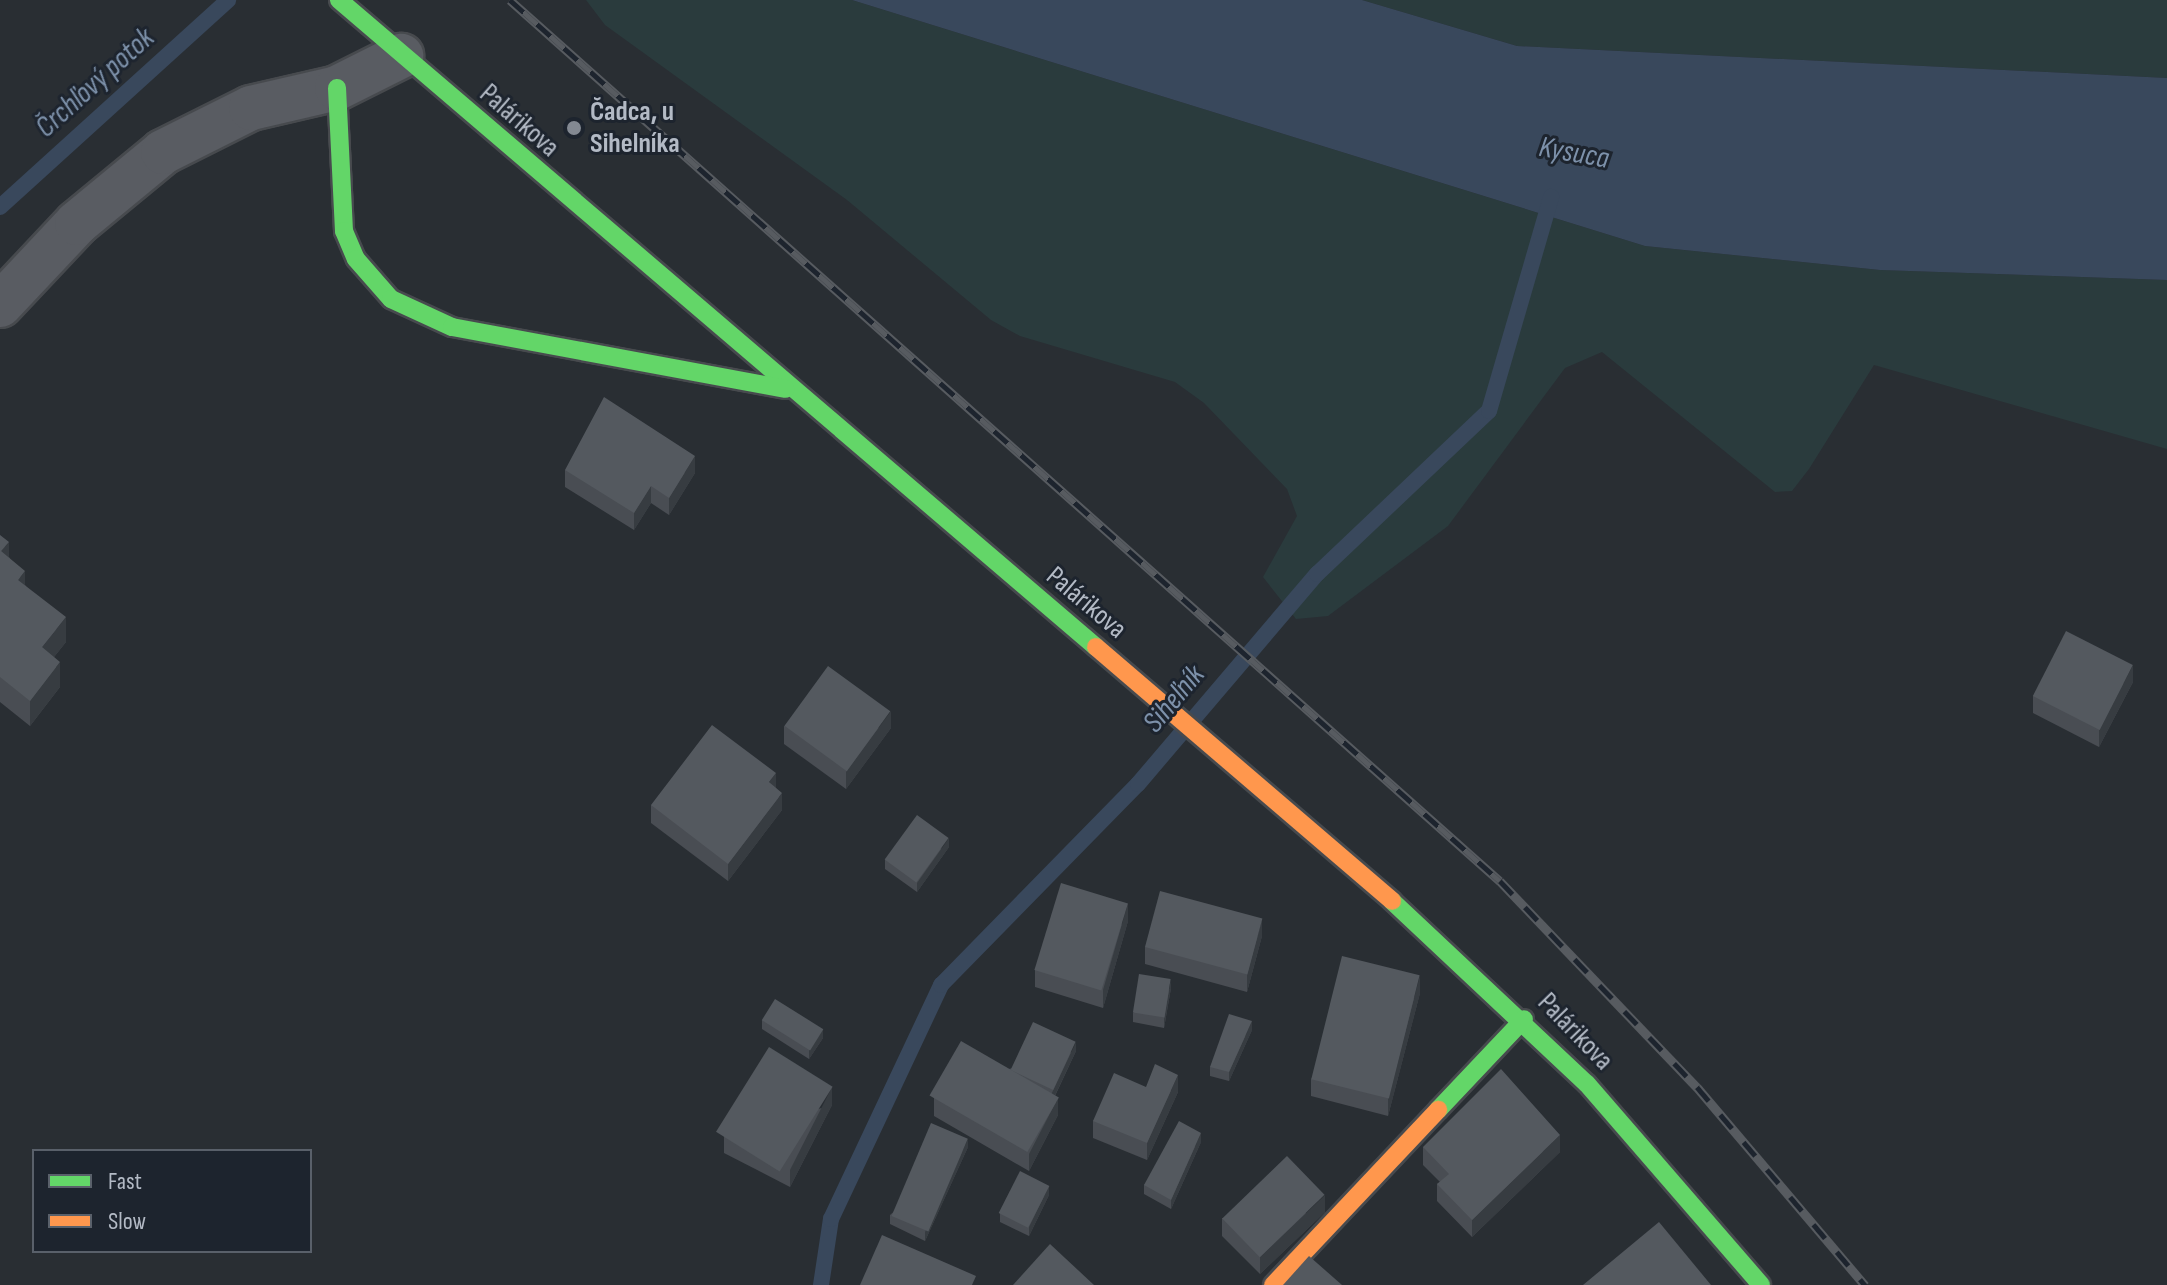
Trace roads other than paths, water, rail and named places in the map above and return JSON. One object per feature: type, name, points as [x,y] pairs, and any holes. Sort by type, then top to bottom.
[{"type":"main road","name":"Palárikova","points":[[339,0],[790,391],[1198,734],[1524,1019],[1761,1285]]},
{"type":"main road","points":[[337,88],[344,231],[356,259],[391,299],[452,327],[790,391]]},
{"type":"main road","points":[[1273,1285],[1524,1019]]},
{"type":"street","points":[[0,305],[77,223],[163,152],[251,108],[337,88],[401,56]]},
{"type":"water","name":"Kysuca","points":[[852,0],[1362,0],[1517,46],[2167,78],[2167,280],[1880,270],[1645,246]]},
{"type":"waterway","name":"Črchľový potok","points":[[0,207],[228,0]]},
{"type":"waterway","name":"Siheľník","points":[[821,1285],[831,1219],[941,985],[1138,784],[1317,574],[1489,411],[1551,197]]},
{"type":"railway","points":[[510,0],[1500,881],[1697,1087],[1865,1285]]},
{"type":"place","name":"Čadca, u Sihelníka","points":[[574,128]]}]
